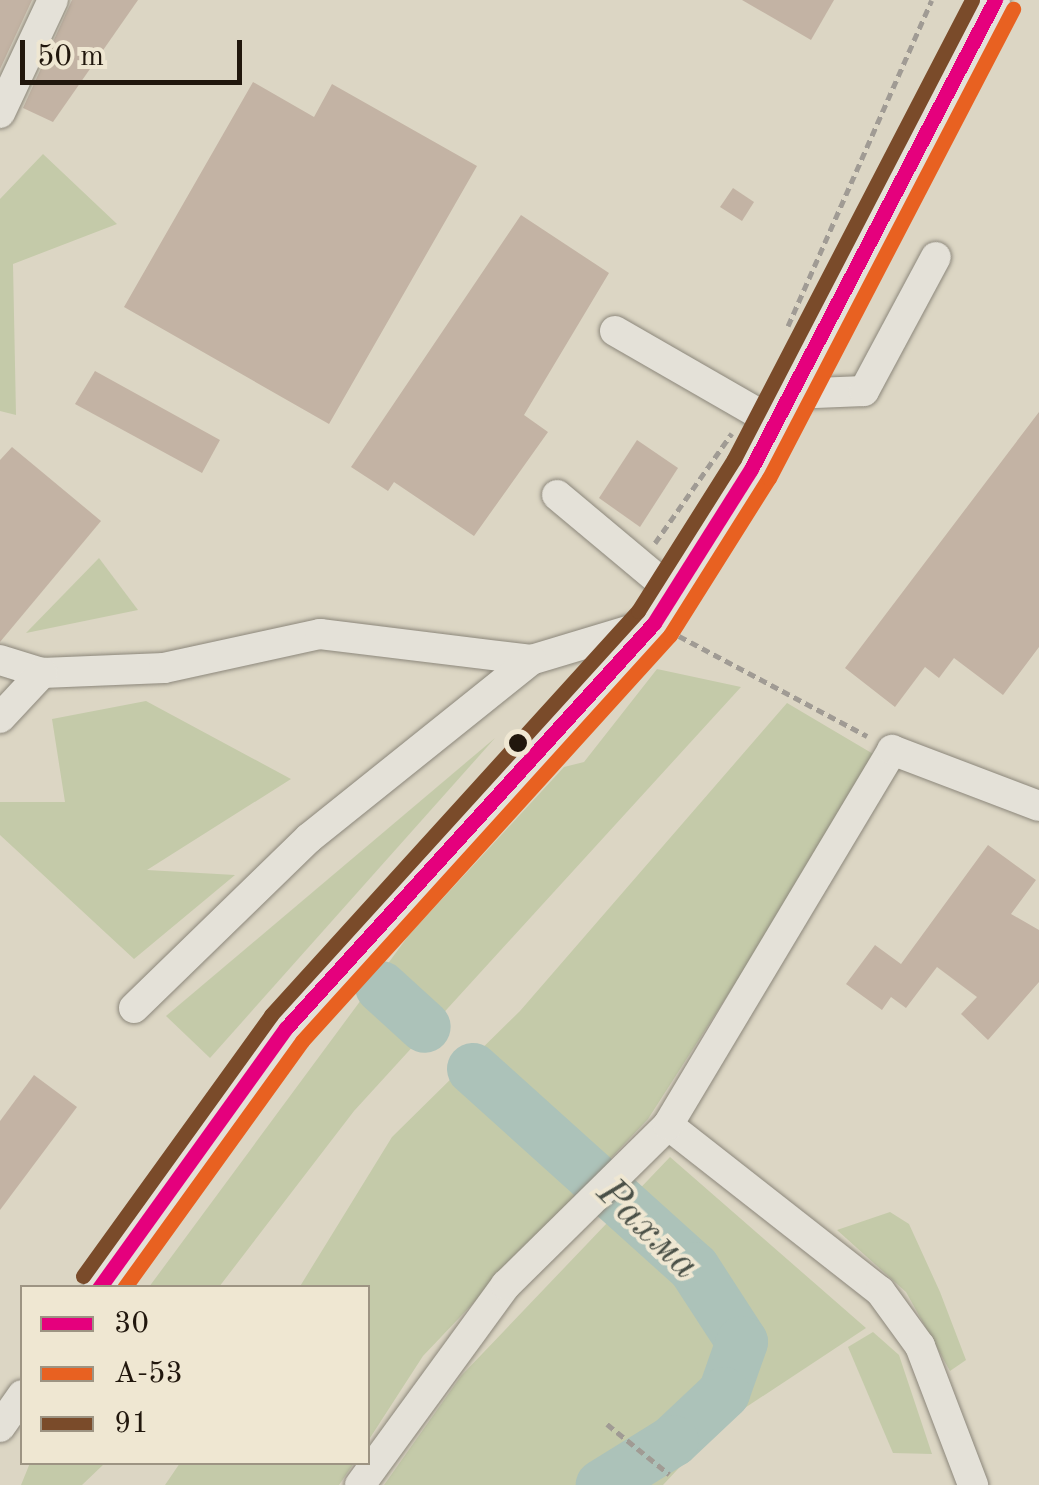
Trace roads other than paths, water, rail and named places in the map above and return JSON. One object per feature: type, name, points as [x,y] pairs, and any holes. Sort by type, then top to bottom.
[{"type":"street","points":[[0,112],[53,0]]},
{"type":"street","points":[[101,1285],[286,1028],[654,623],[775,424],[994,0]]},
{"type":"street","points":[[791,394],[864,391],[936,257]]},
{"type":"street","points":[[614,331],[775,424]]},
{"type":"street","points":[[557,495],[673,592]]},
{"type":"street","points":[[134,1008],[309,838],[531,660],[654,623]]},
{"type":"street","points":[[0,660],[42,672],[164,668],[320,634],[531,660]]},
{"type":"street","points":[[0,718],[42,672]]},
{"type":"street","points":[[360,1485],[506,1284],[668,1126],[892,750],[1039,806]]},
{"type":"street","points":[[668,1126],[880,1290],[920,1346],[973,1485]]},
{"type":"street","points":[[0,1427],[20,1398]]},
{"type":"waterway","name":"Рахма","points":[[381,987],[425,1027]]},
{"type":"waterway","name":"Рахма","points":[[473,1069],[694,1268],[742,1342],[724,1393],[673,1441],[602,1485]]}]
